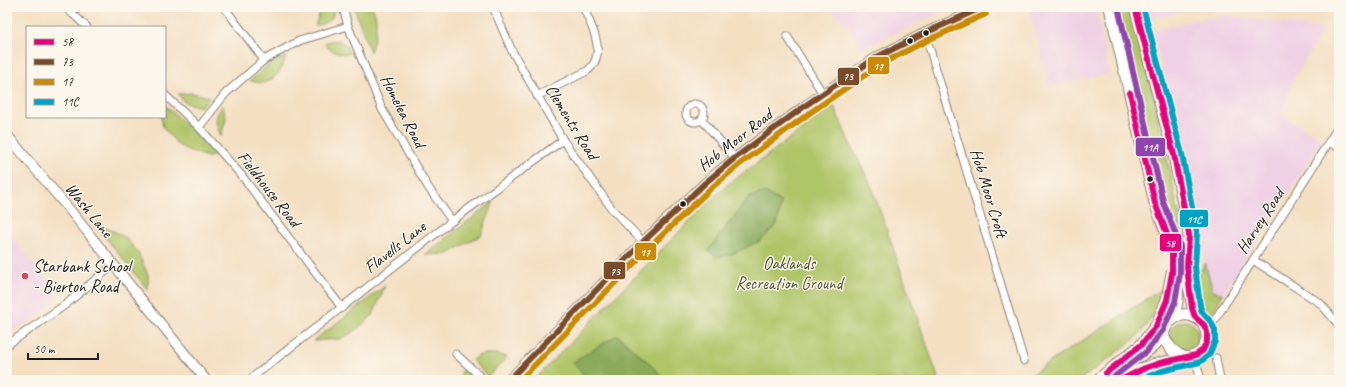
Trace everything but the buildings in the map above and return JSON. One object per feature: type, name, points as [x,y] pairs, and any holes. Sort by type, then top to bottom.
[{"type":"main road","points":[[1110,7],[1155,203],[1176,258],[1178,274],[1177,301],[1174,317]]},
{"type":"main road","points":[[1135,7],[1176,162],[1188,235],[1188,282],[1194,317]]},
{"type":"main road","points":[[1098,379],[1141,345],[1156,326],[1167,300],[1172,273],[1172,247]]},
{"type":"main road","points":[[1098,379],[1145,354],[1155,346],[1163,334],[1167,324],[1174,317],[1185,314],[1202,322],[1207,332],[1207,341],[1203,350],[1196,356],[1160,363],[1145,368],[1121,380]]},
{"type":"main road","points":[[1163,334],[1170,348],[1180,356],[1188,357]]},
{"type":"street","points":[[65,7],[87,26]]},
{"type":"street","points":[[224,7],[264,60]]},
{"type":"street","name":"Homelea Road","points":[[343,7],[348,26],[382,109],[428,187],[452,221]]},
{"type":"street","name":"Clements Road","points":[[493,7],[512,51],[563,140],[612,209],[643,242]]},
{"type":"street","points":[[537,96],[587,71],[592,67],[596,60],[598,51],[594,30],[583,7]]},
{"type":"street","name":"Hob Moor Road","points":[[509,380],[643,242],[705,183],[735,158],[877,57],[925,32],[983,7]]},
{"type":"street","points":[[199,127],[226,93],[264,60],[299,41],[348,26]]},
{"type":"street","name":"Hob Moor Croft","points":[[925,32],[1024,361]]},
{"type":"street","points":[[787,36],[823,94]]},
{"type":"street","name":"Fieldhouse Road","points":[[166,96],[199,127],[242,176],[342,308]]},
{"type":"street","points":[[702,120],[735,158]]},
{"type":"street","name":"Harvey Road","points":[[1207,332],[1339,126]]},
{"type":"street","name":"Wash Lane","points":[[7,135],[206,380]]},
{"type":"street","name":"Flavells Lane","points":[[249,380],[452,221],[563,140]]},
{"type":"street","points":[[1329,142],[1339,148]]},
{"type":"street","points":[[1253,260],[1320,303],[1339,325]]},
{"type":"street","points":[[7,345],[65,305],[113,264]]},
{"type":"street","points":[[456,354],[484,380]]},
{"type":"street","points":[[1188,357],[1196,362],[1201,380]]},
{"type":"street","points":[[1216,358],[1220,380]]},
{"type":"shaded area","points":[[829,7],[951,7],[863,48],[845,22]]},
{"type":"shaded area","points":[[1028,7],[1095,7],[1110,73],[1048,87],[1040,48]]},
{"type":"shaded area","points":[[1148,7],[1192,7],[1193,9],[1151,18]]},
{"type":"shaded area","points":[[1227,15],[1324,29],[1296,74],[1281,114],[1322,140],[1223,294],[1213,292],[1209,280],[1205,263],[1202,231],[1194,187],[1152,30]]},
{"type":"shaded area","name":"Starbank School - Bierton Road","points":[[7,231],[60,296],[34,318],[7,334]]},
{"type":"shaded area","points":[[1178,372],[1189,376],[1192,380],[1149,380],[1165,373]]},
{"type":"green space","points":[[323,7],[333,7],[334,11],[332,18],[315,26],[318,17]]},
{"type":"green space","points":[[354,7],[372,7],[374,12],[376,18],[376,29],[370,52]]},
{"type":"green space","points":[[1117,7],[1131,7],[1155,104],[1179,214],[1183,254],[1179,255],[1162,199]]},
{"type":"green space","points":[[339,40],[345,44],[350,54],[336,52],[324,44],[328,41]]},
{"type":"green space","points":[[286,56],[281,69],[272,79],[262,83],[250,81],[267,66]]},
{"type":"green space","points":[[193,93],[210,97],[201,107],[184,102],[178,94]]},
{"type":"green space","points":[[223,105],[226,119],[221,136],[216,120]]},
{"type":"green space","points":[[166,106],[216,155],[208,157],[192,152],[178,145],[163,127],[161,118],[166,118]]},
{"type":"green space","name":"Oaklands Recreation Ground","points":[[834,106],[851,146],[871,185],[939,380],[534,380],[727,185]]},
{"type":"green space","points":[[765,192],[781,202],[777,225],[760,241],[732,254],[717,257],[708,251],[748,198]]},
{"type":"green space","points":[[494,201],[481,235],[448,254],[425,255]]},
{"type":"green space","points":[[97,227],[110,229],[126,238],[138,253],[148,275],[148,290]]},
{"type":"green space","points":[[1205,263],[1213,291],[1223,294],[1210,317],[1203,310],[1196,293],[1196,280]]},
{"type":"green space","points":[[385,286],[373,315],[355,331],[340,339],[313,341]]},
{"type":"green space","points":[[1162,289],[1155,311],[1147,325],[1136,338],[1080,380],[1024,380],[1042,367]]},
{"type":"green space","points":[[1184,321],[1190,322],[1194,325],[1197,329],[1197,341],[1194,345],[1190,348],[1184,349],[1178,348],[1174,345],[1171,341],[1170,335],[1171,329],[1174,325],[1178,322]]},
{"type":"green space","points":[[617,335],[649,363],[665,380],[590,380],[572,363]]},
{"type":"green space","points":[[497,354],[507,357],[488,377],[472,360],[479,355]]},
{"type":"green space","points":[[465,367],[476,380],[460,380],[462,370]]},
{"type":"transit line","name":"73","points":[[509,380],[643,242],[705,183],[735,158],[806,105],[877,57],[925,33],[983,7]]},
{"type":"transit line","name":"11A","points":[[1110,380],[1147,351],[1163,330],[1175,302],[1180,273],[1180,246],[1163,201],[1118,7]]},
{"type":"transit line","name":"58","points":[[1121,380],[1145,368],[1196,355],[1203,350],[1207,341],[1207,332],[1204,325],[1195,317],[1192,308],[1187,267],[1189,235],[1174,155],[1135,7]]},
{"type":"transit line","name":"11C","points":[[1139,380],[1162,371],[1200,362],[1209,355],[1215,341],[1215,330],[1211,322],[1202,312],[1200,306],[1195,267],[1197,234],[1182,154],[1143,7]]},
{"type":"transit line","name":"17","points":[[520,380],[649,248],[710,189],[740,164],[811,112],[881,64],[928,40],[986,14]]},
{"type":"transit line","name":"58","points":[[1106,373],[1141,345],[1156,326],[1167,300],[1172,273],[1172,247],[1155,203],[1130,93]]},
{"type":"place","name":"Starbank School - Bierton Road","points":[[25,276]]}]
